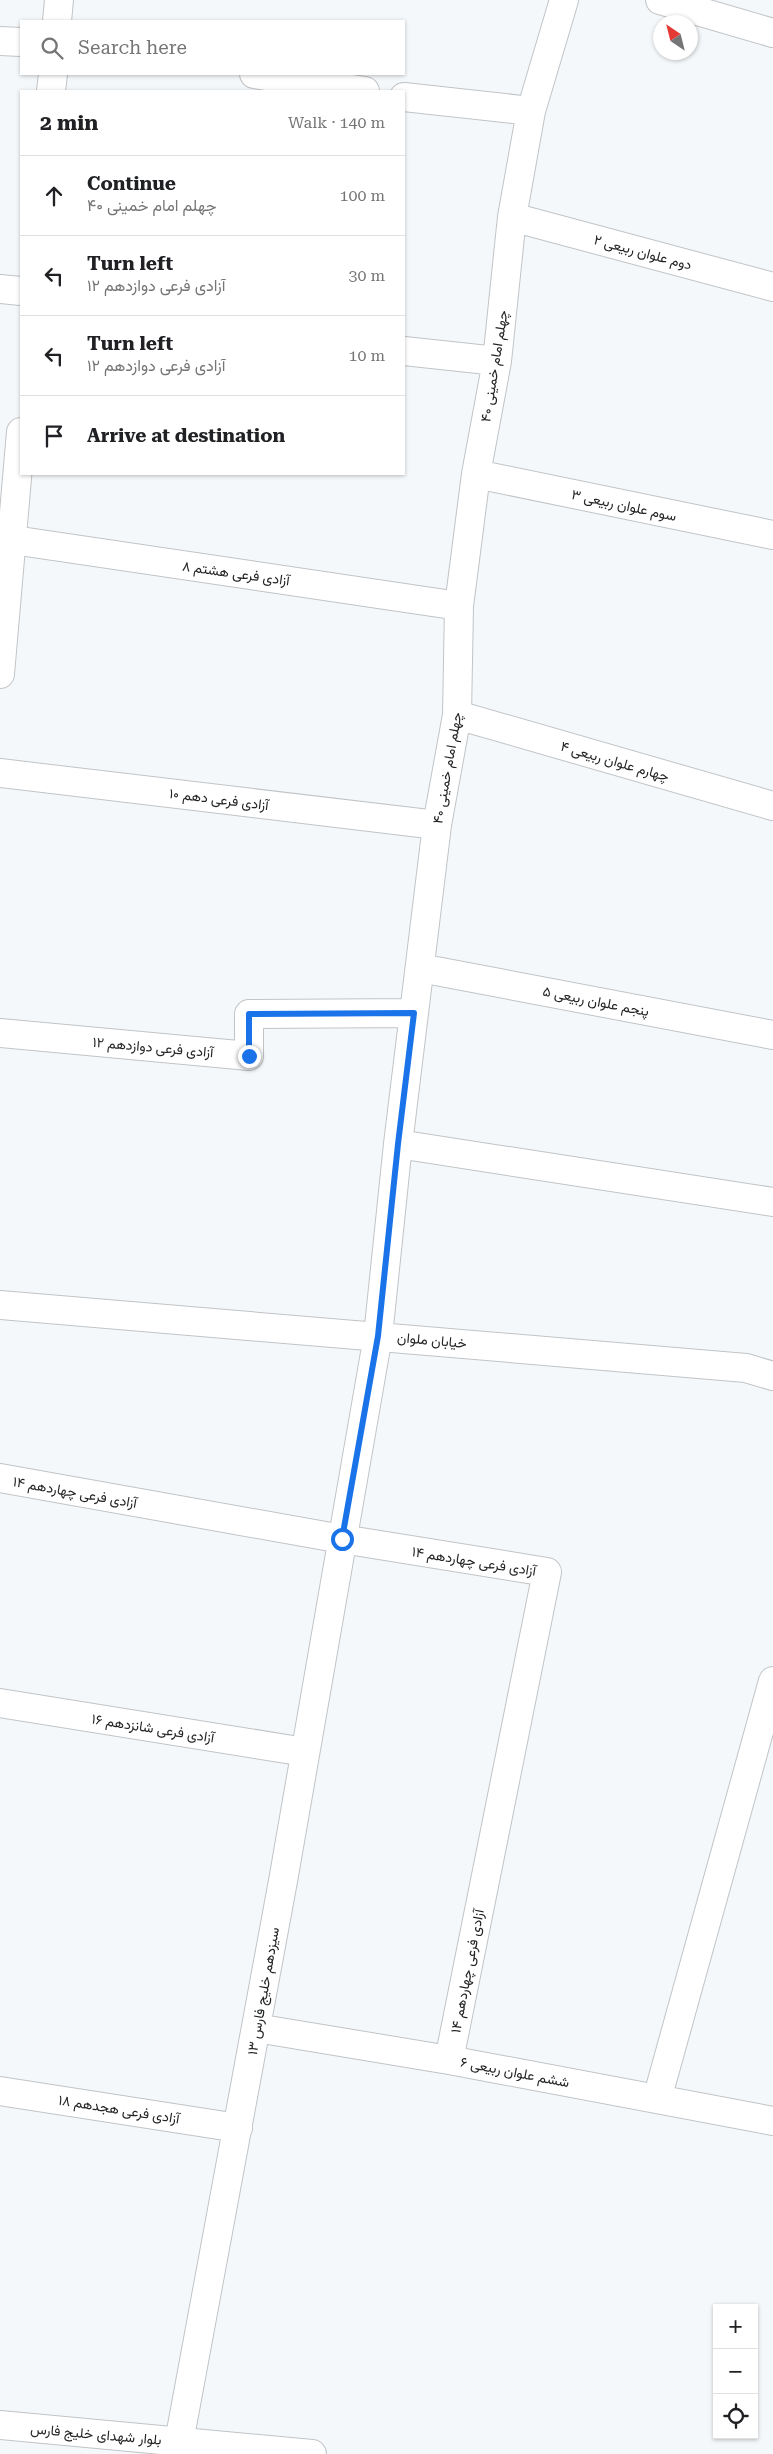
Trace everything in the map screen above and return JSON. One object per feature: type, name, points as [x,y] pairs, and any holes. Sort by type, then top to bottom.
[{"type":"street","points":[[58,20],[59,0]]},
{"type":"street","name":"چهلم امام خمینی ۴۰","points":[[342,1539],[378,1336],[398,1144],[437,826],[457,715],[460,606],[476,474],[497,361],[512,217],[531,111],[564,0]]},
{"type":"street","points":[[660,0],[773,33]]},
{"type":"street","points":[[0,41],[20,42]]},
{"type":"street","points":[[51,90],[53,75]]},
{"type":"street","points":[[261,75],[358,90]]},
{"type":"street","points":[[405,97],[531,111]]},
{"type":"street","name":"دوم علوان ربیعی ۲","points":[[512,217],[773,287]]},
{"type":"street","points":[[0,289],[20,291]]},
{"type":"street","points":[[405,351],[497,361]]},
{"type":"street","points":[[0,674],[6,539],[20,439]]},
{"type":"street","name":"سوم علوان ربیعی ۳","points":[[476,474],[773,535]]},
{"type":"street","name":"آزادی فرعی هشتم ۸","points":[[6,539],[460,606]]},
{"type":"street","name":"چهارم علوان ربیعی ۴","points":[[457,715],[773,806]]},
{"type":"street","name":"آزادی فرعی دهم ۱۰","points":[[0,773],[437,826]]},
{"type":"street","name":"پنجم علوان ربیعی ۵","points":[[420,968],[773,1035]]},
{"type":"street","name":"آزادی فرعی دوازدهم ۱۲","points":[[0,1033],[249,1056],[249,1014],[414,1013]]},
{"type":"street","points":[[398,1144],[773,1202]]},
{"type":"street","name":"خیابان ملوان","points":[[0,1305],[746,1368],[773,1376]]},
{"type":"street","name":"آزادی فرعی چهاردهم ۱۴","points":[[0,1478],[342,1539],[547,1572],[449,2060]]},
{"type":"street","name":"سیزدهم خلیج فارس ۱۳","points":[[179,2442],[238,2128],[342,1539]]},
{"type":"street","points":[[657,2099],[773,1681]]},
{"type":"street","name":"آزادی فرعی شانزدهم ۱۶","points":[[0,1703],[305,1752]]},
{"type":"street","name":"ششم علوان ربیعی ۶","points":[[256,2028],[449,2060],[773,2121]]},
{"type":"street","name":"آزادی فرعی هجدهم ۱۸","points":[[0,2091],[238,2128]]},
{"type":"street","name":"بلوار شهدای خلیج فارس","points":[[0,2425],[312,2454]]},
{"type":"route","points":[[249,1056],[249,1014],[414,1013],[378,1336],[342,1539]]}]
